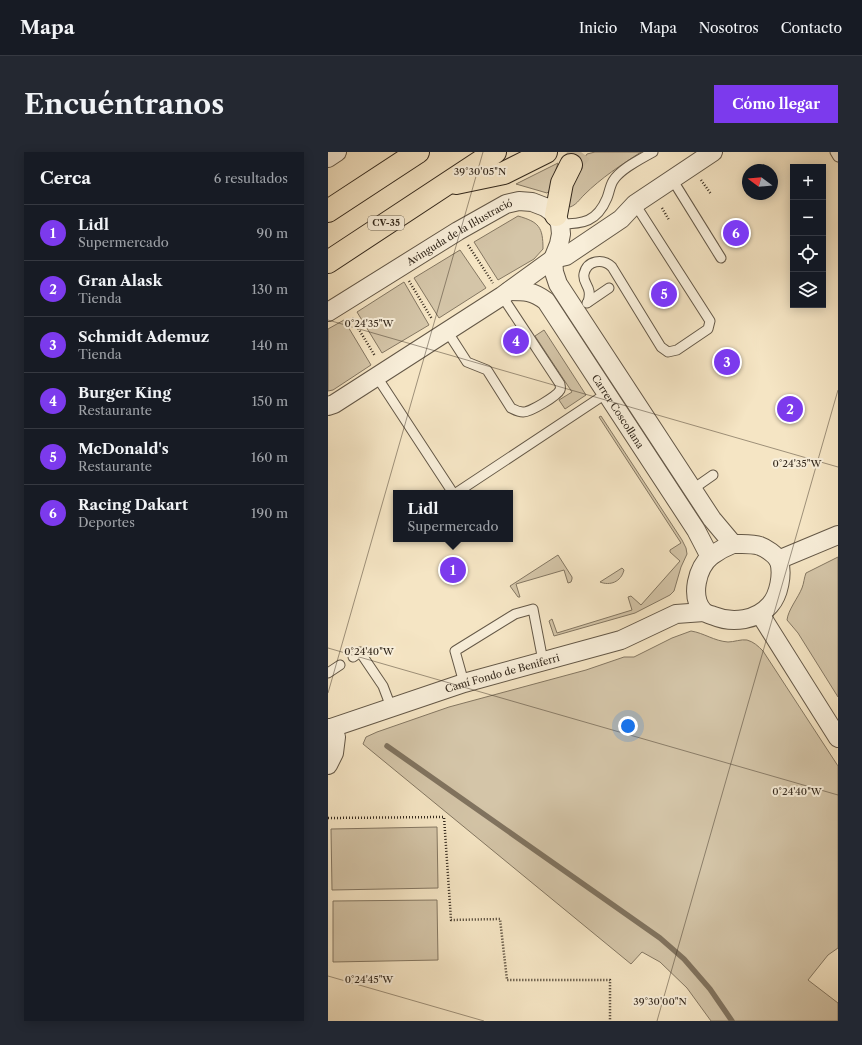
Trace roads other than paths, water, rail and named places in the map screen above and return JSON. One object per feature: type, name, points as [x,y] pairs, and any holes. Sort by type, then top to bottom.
[{"type":"highway","name":"CV-35","points":[[328,262],[494,152]]},
{"type":"highway","points":[[445,185],[504,174],[546,152]]},
{"type":"highway","points":[[328,211],[411,155]]},
{"type":"highway","points":[[558,220],[562,183],[571,165]]},
{"type":"street","points":[[328,158],[338,152]]},
{"type":"street","points":[[328,406],[334,404],[377,376],[441,328],[553,259],[566,256],[621,219],[635,204],[713,152]]},
{"type":"street","name":"Avinguda de la Il·lustració","points":[[328,312],[458,231],[506,204],[519,201],[532,202],[545,207],[558,220]]},
{"type":"street","points":[[553,259],[561,234],[558,220]]},
{"type":"street","name":"Carrer Coscollana","points":[[553,259],[554,272],[558,284],[583,307],[693,489],[712,519],[733,544]]},
{"type":"street","name":"Carrer Coscollana","points":[[502,291],[528,291],[537,294],[546,301],[696,530],[710,557]]},
{"type":"street","points":[[778,560],[838,535]]},
{"type":"street","points":[[733,544],[760,546],[770,552],[778,560],[780,582],[777,593],[771,604],[760,614],[745,619],[731,621],[720,619],[704,612],[698,603],[695,592],[696,581],[710,557],[721,549],[733,544]]},
{"type":"street","name":"Camí Fondo de Beniferri","points":[[676,614],[695,592]]},
{"type":"street","name":"Camí Fondo de Beniferri","points":[[328,729],[464,683],[621,640],[676,614],[704,612]]},
{"type":"street","points":[[760,614],[838,738]]},
{"type":"street","points":[[328,729],[336,737],[334,753],[328,765]]},
{"type":"lane","points":[[558,220],[574,224],[585,222],[594,216],[604,206],[613,181],[621,173],[652,152]]},
{"type":"lane","points":[[835,152],[838,157]]},
{"type":"lane","points":[[672,179],[721,258]]},
{"type":"lane","points":[[583,307],[590,292],[584,280],[585,271],[590,264],[605,262],[612,267],[661,347],[668,352],[677,350],[708,329],[710,321],[635,204]]},
{"type":"lane","points":[[583,307],[609,288]]},
{"type":"lane","points":[[441,328],[467,362],[487,370],[511,408],[516,411],[529,411],[556,395],[560,390],[560,384],[502,291]]},
{"type":"lane","points":[[377,376],[453,490]]},
{"type":"lane","points":[[460,490],[606,393]]},
{"type":"lane","points":[[693,489],[713,475]]},
{"type":"lane","points":[[464,683],[455,651],[515,614],[533,609],[543,661]]},
{"type":"lane","points":[[352,657],[360,652],[383,686],[391,707]]},
{"type":"lane","points":[[328,673],[340,665]]},
{"type":"waterway","points":[[387,746],[660,938],[684,959],[710,989],[732,1021]]},
{"type":"tunnel","points":[[571,165],[581,152]]},
{"type":"place","name":"Racing Dakart","points":[[736,233]]},
{"type":"place","name":"McDonald's","points":[[664,294]]},
{"type":"place","name":"Burger King","points":[[516,341]]},
{"type":"place","name":"Schmidt Ademuz","points":[[727,362]]},
{"type":"place","name":"Gran Alask","points":[[790,409]]},
{"type":"place","name":"Lidl","points":[[453,570]]}]
